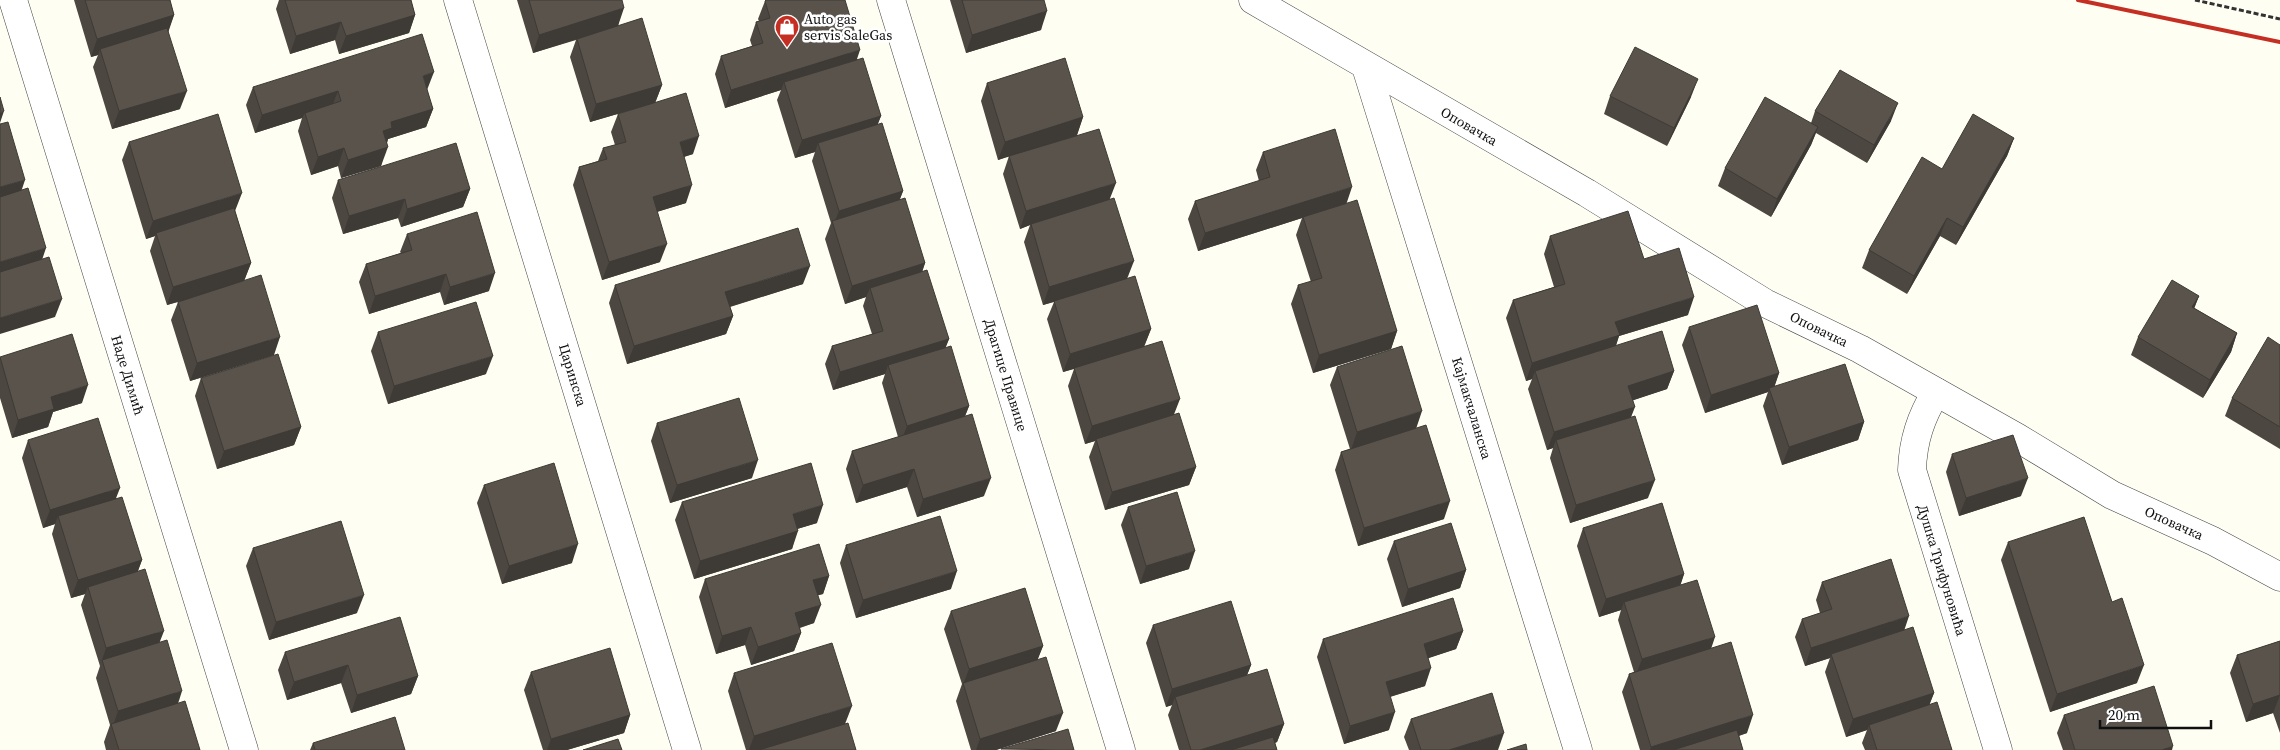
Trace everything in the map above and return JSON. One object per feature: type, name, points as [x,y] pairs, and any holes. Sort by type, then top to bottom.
[{"type":"street","name":"Наде Димић","points":[[13,0],[244,750]]},
{"type":"street","name":"Царинска","points":[[458,0],[687,750]]},
{"type":"street","name":"Драгице Правице","points":[[891,0],[1121,750]]},
{"type":"street","name":"Оповачка","points":[[1253,0],[1587,193],[1765,303],[1828,332],[2018,438],[2112,495],[2214,541],[2280,577]]},
{"type":"street","name":"Кајмакчаланска","points":[[1366,67],[1578,750]]},
{"type":"street","name":"Душка Трифуновића","points":[[1936,392],[1922,416],[1913,448],[1912,470],[1998,750]]},
{"type":"path","points":[[2195,0],[2280,19]]},
{"type":"building","points":[[85,0],[170,0],[174,15],[97,39]]},
{"type":"building","points":[[285,0],[411,0],[415,15],[346,36],[341,22],[296,36]]},
{"type":"building","points":[[529,0],[622,0],[624,8],[539,35]]},
{"type":"building","points":[[766,0],[845,0],[860,50],[731,90],[721,56],[763,43],[756,22],[770,18]]},
{"type":"building","points":[[962,0],[1044,0],[1047,11],[972,35]]},
{"type":"building","points":[[642,18],[662,85],[596,104],[577,39]]},
{"type":"building","points":[[167,28],[187,91],[119,111],[100,49]]},
{"type":"building","points":[[422,34],[434,72],[423,76],[433,109],[391,122],[392,128],[383,131],[388,147],[348,160],[344,148],[318,157],[305,113],[341,101],[338,91],[262,115],[253,87]]},
{"type":"building","points":[[1635,47],[1698,79],[1674,128],[1610,96]]},
{"type":"building","points":[[863,58],[881,116],[802,140],[784,82]]},
{"type":"building","points":[[1065,58],[1083,117],[1005,142],[987,83]]},
{"type":"building","points":[[1840,70],[1898,103],[1874,145],[1815,111]]},
{"type":"building","points":[[686,93],[699,136],[680,142],[692,185],[653,197],[667,244],[609,262],[579,167],[607,159],[603,148],[626,142],[618,114]]},
{"type":"building","points":[[0,97],[4,111],[0,113]]},
{"type":"building","points":[[1765,97],[1818,127],[1777,199],[1725,168]]},
{"type":"building","points":[[218,114],[242,193],[153,221],[129,142]]},
{"type":"building","points":[[1973,114],[2014,138],[1963,227],[1947,218],[1914,276],[1869,250],[1922,157],[1942,169]]},
{"type":"building","points":[[8,122],[25,180],[0,187],[0,124]]},
{"type":"building","points":[[882,123],[903,191],[839,211],[818,143]]},
{"type":"building","points":[[1099,129],[1116,183],[1026,211],[1009,156]]},
{"type":"building","points":[[1335,129],[1352,187],[1205,233],[1195,201],[1270,177],[1263,152]]},
{"type":"building","points":[[456,143],[470,189],[407,209],[405,199],[349,216],[338,180]]},
{"type":"building","points":[[28,188],[46,248],[0,262],[0,197]]},
{"type":"building","points":[[905,198],[925,263],[852,286],[832,221]]},
{"type":"building","points":[[1114,198],[1134,261],[1049,287],[1031,224]]},
{"type":"building","points":[[1357,200],[1397,331],[1319,355],[1298,285],[1322,278],[1303,217]]},
{"type":"building","points":[[234,208],[251,263],[173,287],[156,233]]},
{"type":"building","points":[[1628,211],[1644,259],[1679,248],[1694,297],[1615,322],[1620,335],[1532,363],[1513,300],[1565,284],[1550,236]]},
{"type":"building","points":[[477,212],[495,273],[450,287],[446,274],[375,296],[366,264],[412,250],[407,234]]},
{"type":"building","points":[[798,228],[810,266],[725,292],[733,316],[634,346],[615,285]]},
{"type":"building","points":[[49,257],[62,299],[0,318],[0,272]]},
{"type":"building","points":[[927,270],[949,339],[840,372],[832,346],[883,331],[870,288]]},
{"type":"building","points":[[261,275],[280,337],[197,363],[178,302]]},
{"type":"building","points":[[1135,276],[1151,329],[1070,354],[1054,301]]},
{"type":"building","points":[[2172,280],[2199,296],[2192,307],[2237,333],[2210,380],[2138,337]]},
{"type":"building","points":[[476,302],[493,356],[394,386],[378,332]]},
{"type":"building","points":[[1757,305],[1779,373],[1711,395],[1689,327]]},
{"type":"building","points":[[1662,331],[1674,371],[1628,386],[1635,407],[1554,432],[1535,371]]},
{"type":"building","points":[[72,334],[88,385],[51,397],[54,409],[18,420],[0,357]]},
{"type":"building","points":[[2268,337],[2280,345],[2280,427],[2232,398]]},
{"type":"building","points":[[1162,341],[1180,399],[1092,426],[1074,368]]},
{"type":"building","points":[[951,346],[969,406],[907,426],[888,365]]},
{"type":"building","points":[[1402,346],[1422,411],[1357,432],[1337,367]]},
{"type":"building","points":[[278,354],[301,427],[224,451],[201,378]]},
{"type":"building","points":[[1845,364],[1864,422],[1789,447],[1769,388]]},
{"type":"building","points":[[739,398],[758,460],[677,485],[657,423]]},
{"type":"building","points":[[1179,413],[1196,467],[1112,492],[1096,439]]},
{"type":"building","points":[[972,414],[991,478],[923,499],[914,469],[863,485],[852,451]]},
{"type":"building","points":[[1635,416],[1655,480],[1576,505],[1556,440]]},
{"type":"building","points":[[98,418],[120,488],[50,510],[28,440]]},
{"type":"building","points":[[1426,425],[1450,501],[1364,528],[1341,452]]},
{"type":"building","points":[[2013,435],[2028,478],[1966,498],[1952,454]]},
{"type":"building","points":[[554,463],[578,544],[509,566],[484,485]]},
{"type":"building","points":[[811,463],[823,505],[793,514],[798,531],[700,561],[682,502]]},
{"type":"building","points":[[1177,492],[1195,551],[1146,566],[1128,507]]},
{"type":"building","points":[[122,497],[142,560],[78,580],[58,516]]},
{"type":"building","points":[[1662,503],[1684,574],[1606,599],[1583,528]]},
{"type":"building","points":[[940,516],[957,571],[863,600],[846,545]]},
{"type":"building","points":[[2084,517],[2112,602],[2122,598],[2144,665],[2057,694],[2008,542]]},
{"type":"building","points":[[341,521],[364,595],[276,622],[253,548]]},
{"type":"building","points":[[1451,523],[1466,570],[1408,589],[1394,541]]},
{"type":"building","points":[[819,544],[829,576],[813,580],[821,605],[795,613],[801,633],[758,647],[751,627],[722,636],[705,579]]},
{"type":"building","points":[[1891,559],[1909,616],[1811,648],[1802,619],[1832,609],[1822,582]]},
{"type":"building","points":[[145,569],[164,631],[106,648],[88,587]]},
{"type":"building","points":[[1697,580],[1715,637],[1642,659],[1624,602]]},
{"type":"building","points":[[1025,588],[1043,646],[969,669],[951,611]]},
{"type":"building","points":[[1453,598],[1463,631],[1424,644],[1431,668],[1386,682],[1395,712],[1350,726],[1323,639]]},
{"type":"building","points":[[1231,601],[1251,665],[1172,689],[1153,625]]},
{"type":"building","points":[[400,617],[418,676],[357,695],[348,665],[294,682],[285,652]]},
{"type":"building","points":[[1913,627],[1934,693],[1853,719],[1831,654]]},
{"type":"building","points":[[167,640],[182,691],[118,711],[102,660]]},
{"type":"building","points":[[2280,641],[2280,695],[2253,704],[2237,655]]},
{"type":"building","points":[[1731,642],[1753,715],[1651,747],[1629,674]]},
{"type":"building","points":[[832,643],[852,706],[754,736],[734,673]]},
{"type":"building","points":[[610,648],[630,715],[551,739],[531,672]]},
{"type":"building","points":[[1046,657],[1063,713],[980,739],[963,683]]},
{"type":"building","points":[[1267,669],[1284,724],[1200,750],[1191,750],[1175,697]]},
{"type":"building","points":[[2154,686],[2173,746],[2162,750],[2075,750],[2064,715]]},
{"type":"building","points":[[1492,693],[1504,733],[1449,750],[1421,750],[1411,719]]},
{"type":"building","points":[[185,701],[200,750],[119,750],[111,724]]},
{"type":"building","points":[[1937,702],[1952,750],[1877,750],[1869,725]]},
{"type":"building","points":[[395,717],[405,750],[315,750],[313,743]]},
{"type":"building","points":[[848,723],[856,750],[759,750]]},
{"type":"building","points":[[1068,729],[1074,750],[1001,749]]},
{"type":"building","points":[[1737,730],[1743,750],[1673,750]]},
{"type":"building","points":[[1273,737],[1277,750],[1231,750]]},
{"type":"building","points":[[618,739],[622,750],[583,750]]},
{"type":"building","points":[[1526,744],[1527,750],[1507,750]]},
{"type":"railway","points":[[2078,0],[2280,42]]},
{"type":"place","name":"Auto gas servis SaleGas","points":[[787,48]]}]
